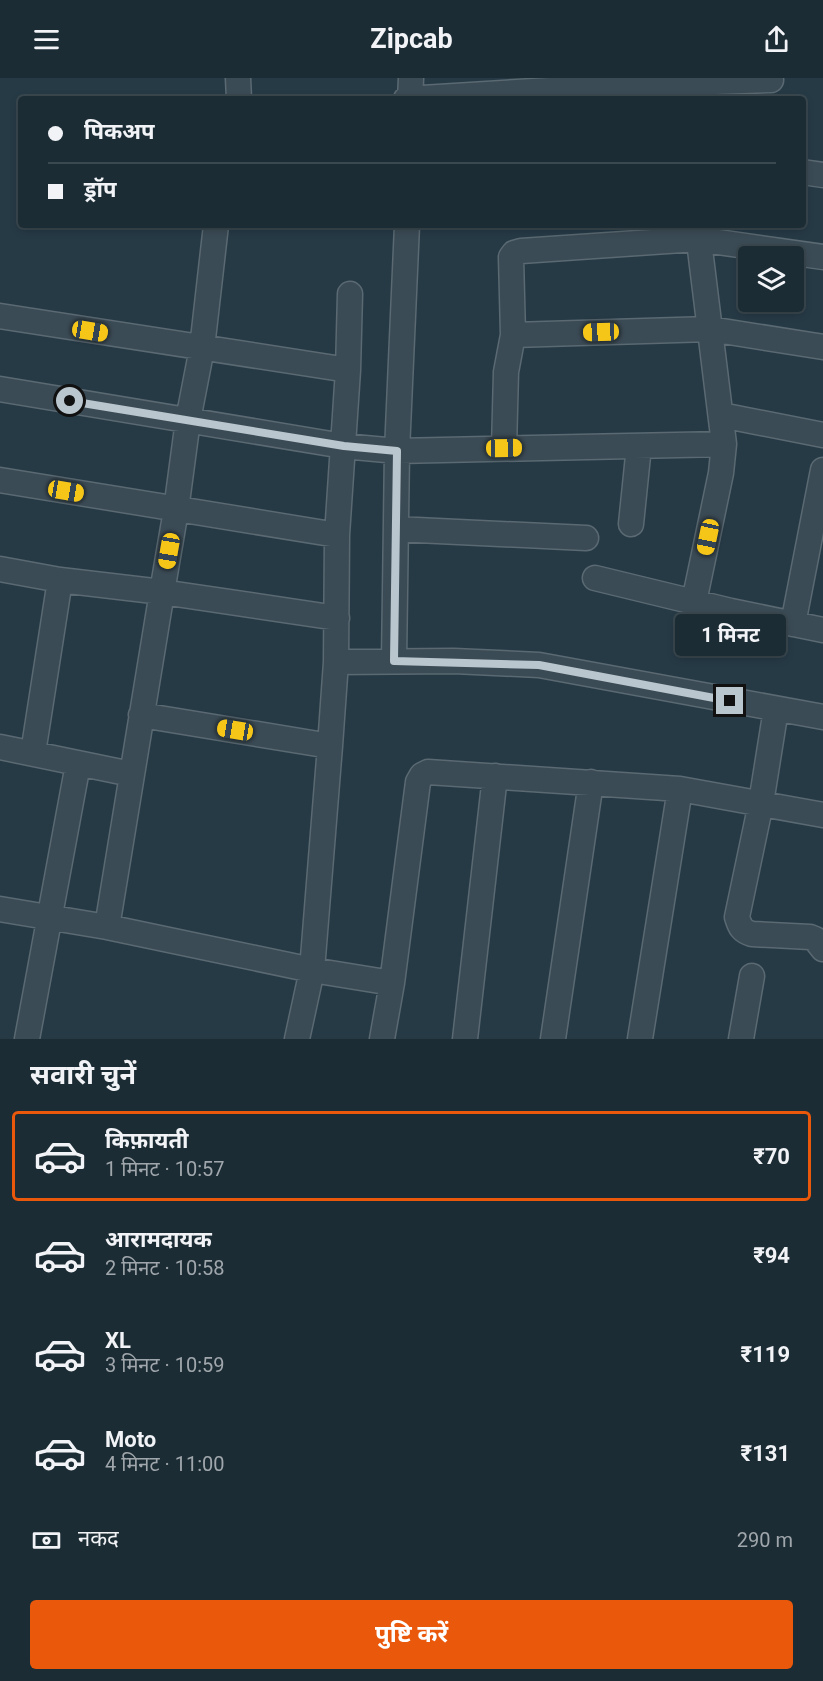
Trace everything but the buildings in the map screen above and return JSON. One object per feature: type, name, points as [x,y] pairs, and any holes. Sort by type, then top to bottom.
[{"type":"street","points":[[238,78],[238,96]]},
{"type":"street","points":[[408,96],[411,78]]},
{"type":"street","points":[[488,96],[772,86]]},
{"type":"street","points":[[806,173],[823,175]]},
{"type":"street","points":[[107,927],[176,510],[188,420],[202,348],[216,228]]},
{"type":"street","points":[[394,661],[397,451],[407,228]]},
{"type":"street","points":[[504,448],[506,372],[513,335],[510,257],[514,253],[697,232],[823,257]]},
{"type":"street","points":[[694,602],[721,473],[724,444],[697,232]]},
{"type":"street","points":[[297,1039],[312,970],[336,662],[337,535],[344,446],[350,294]]},
{"type":"street","points":[[0,316],[348,370]]},
{"type":"street","points":[[513,335],[710,329],[823,347]]},
{"type":"street","points":[[0,389],[344,446],[397,451],[724,444]]},
{"type":"street","points":[[721,415],[823,435]]},
{"type":"street","points":[[631,524],[639,446]]},
{"type":"street","points":[[793,624],[823,470]]},
{"type":"street","points":[[0,480],[337,535]]},
{"type":"street","points":[[396,529],[586,538]]},
{"type":"street","points":[[0,569],[60,580],[162,592],[337,618]]},
{"type":"street","points":[[595,578],[823,630]]},
{"type":"street","points":[[33,753],[60,580]]},
{"type":"street","points":[[336,662],[394,661],[539,665],[823,717]]},
{"type":"street","points":[[776,709],[761,803],[738,917],[744,932],[810,937],[816,939],[823,949]]},
{"type":"street","points":[[141,715],[330,746]]},
{"type":"street","points":[[0,747],[131,774]]},
{"type":"street","points":[[27,1039],[78,764]]},
{"type":"street","points":[[382,1039],[392,983],[418,782],[422,775],[428,772],[680,789],[823,815]]},
{"type":"street","points":[[465,1039],[495,776]]},
{"type":"street","points":[[553,1039],[591,782]]},
{"type":"street","points":[[640,1039],[680,789]]},
{"type":"street","points":[[0,909],[107,927],[312,970],[392,983]]},
{"type":"street","points":[[741,1039],[752,976]]},
{"type":"route","points":[[70,401],[344,446],[397,451],[394,661],[539,665],[730,701]]}]
